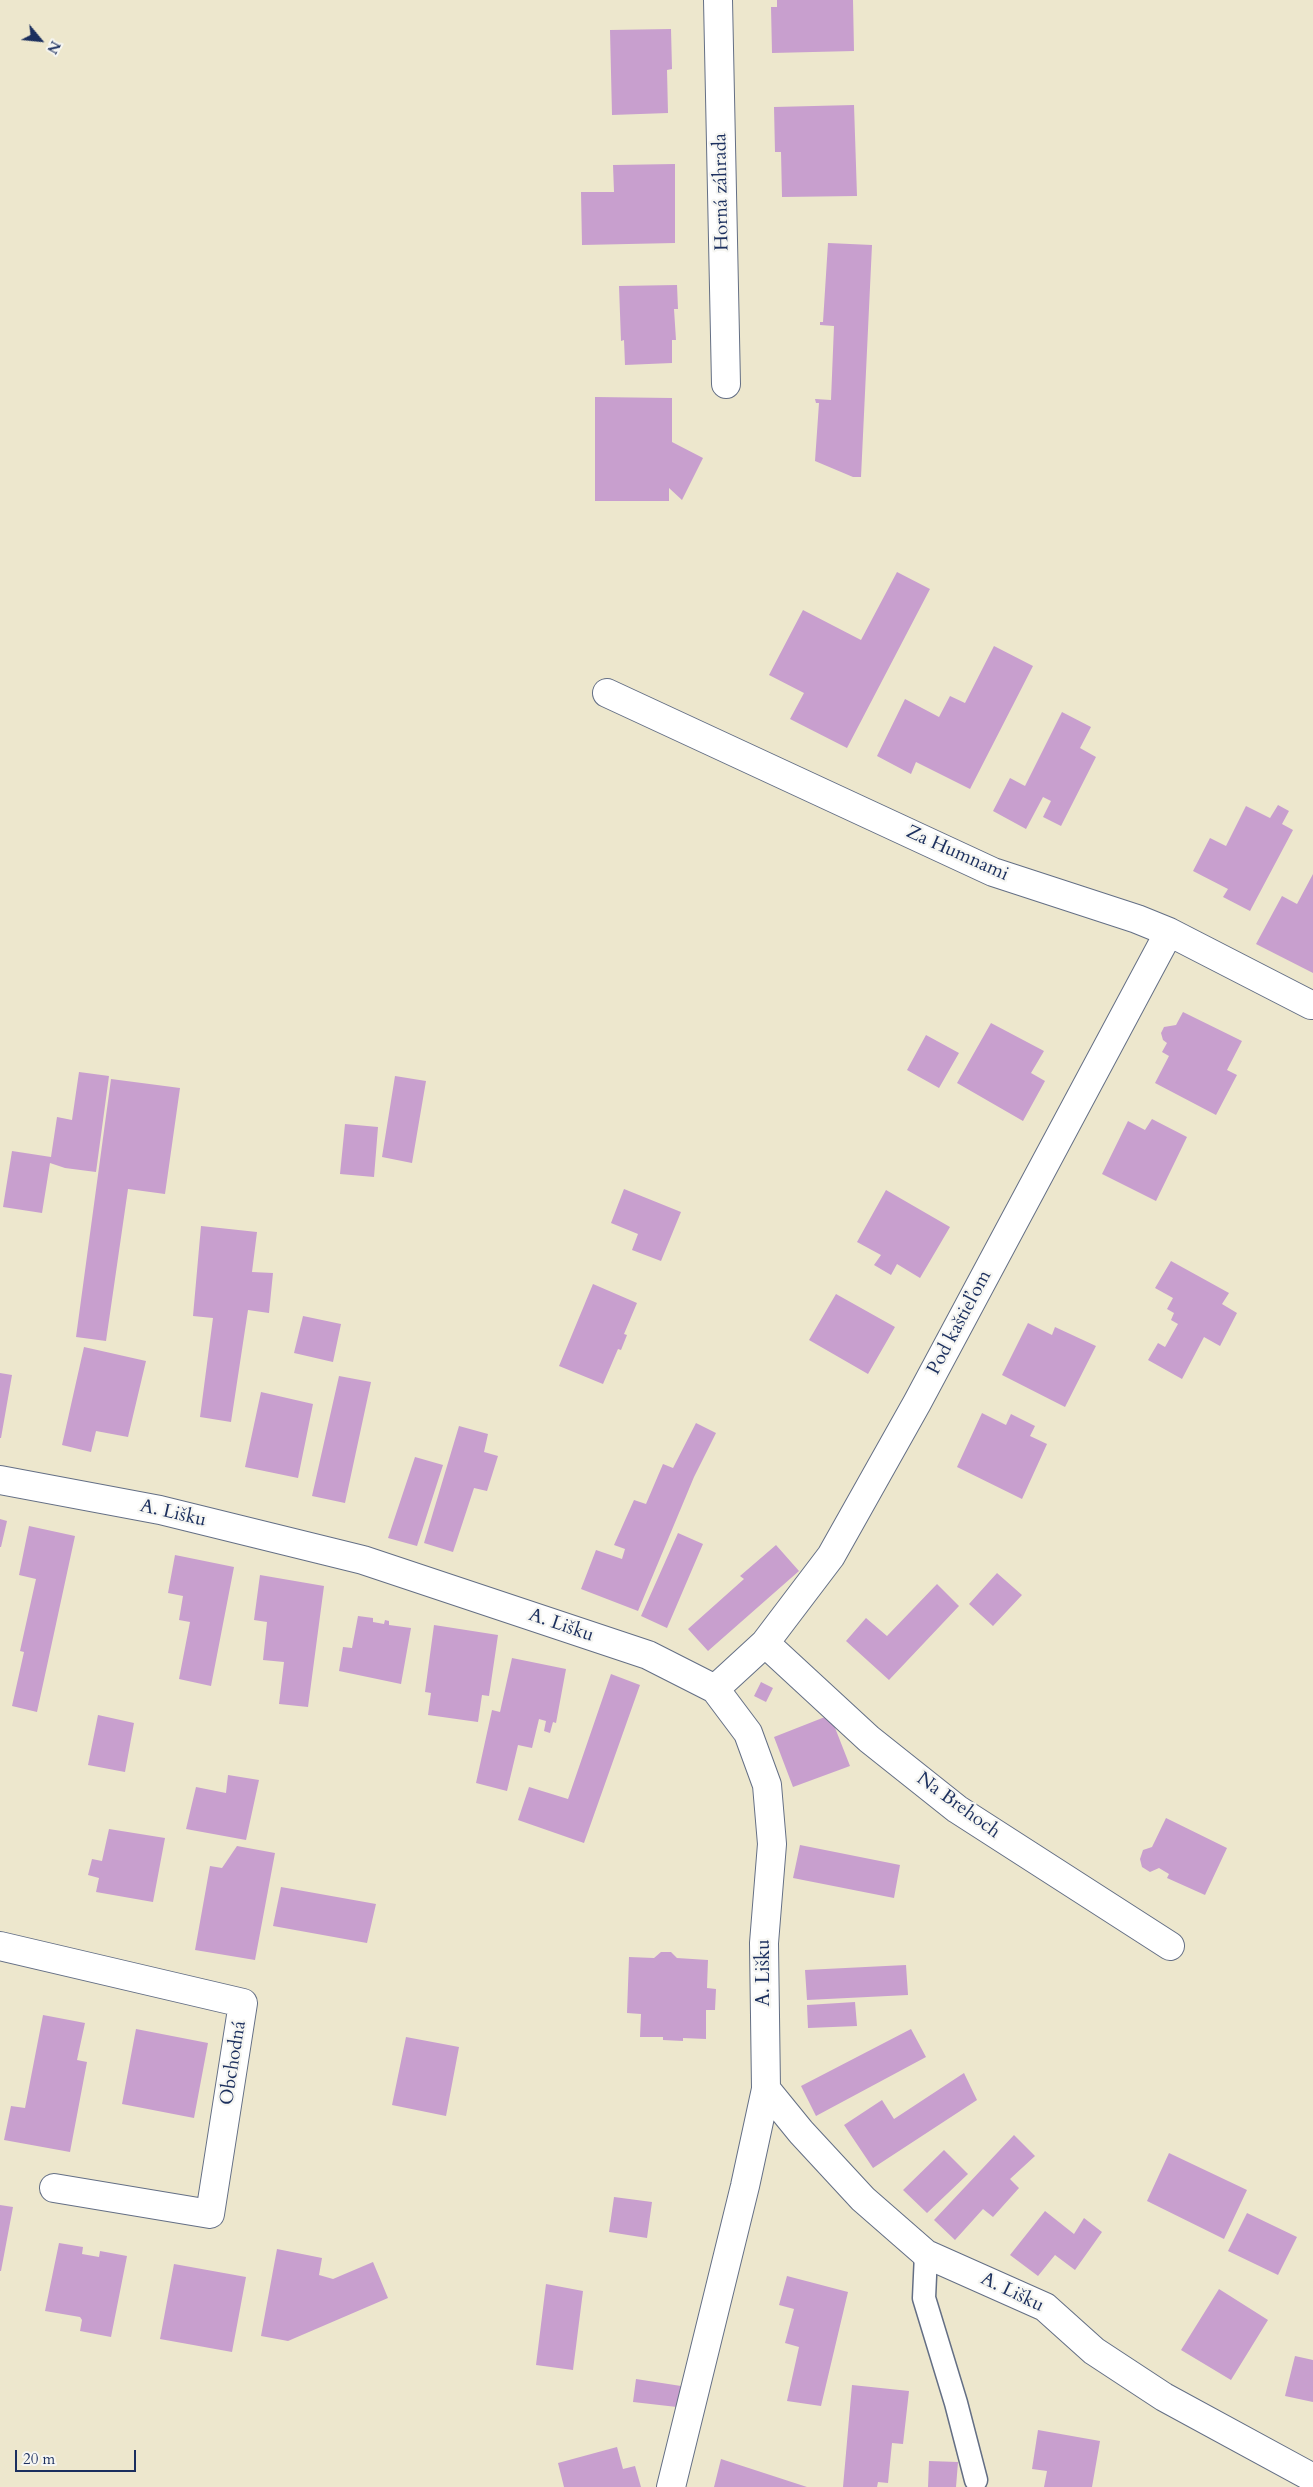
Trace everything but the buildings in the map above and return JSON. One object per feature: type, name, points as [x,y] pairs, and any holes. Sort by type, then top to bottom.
[{"type":"street","name":"Horná záhrada","points":[[718,0],[726,384]]},
{"type":"street","name":"Za Humnami","points":[[607,693],[993,872],[1137,919],[1168,932],[1312,1006]]},
{"type":"street","name":"Pod kaštieľom","points":[[715,1689],[765,1643],[831,1556],[917,1403],[1168,932]]},
{"type":"street","name":"A. Lišku","points":[[0,1480],[160,1510],[363,1560],[648,1655],[715,1689],[748,1733],[767,1785],[772,1844],[764,1943],[766,2089],[745,2186],[671,2487]]},
{"type":"street","name":"Na Brehoch","points":[[765,1643],[869,1739],[957,1809],[1170,1946]]},
{"type":"street","name":"Obchodná","points":[[0,1946],[244,2003],[210,2214],[54,2188]]},
{"type":"street","name":"A. Lišku","points":[[766,2089],[801,2132],[863,2200],[926,2254],[1045,2307],[1094,2351],[1164,2397],[1313,2478]]},
{"type":"lane","points":[[926,2254],[924,2298],[956,2403],[976,2480]]}]
